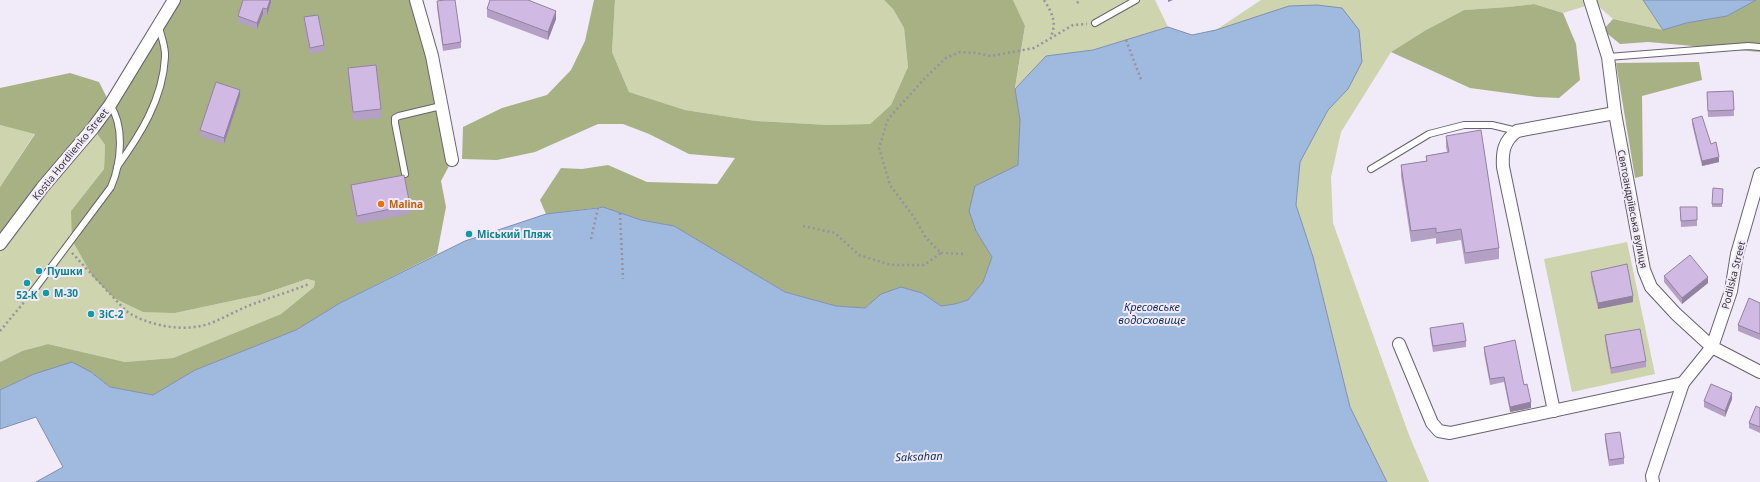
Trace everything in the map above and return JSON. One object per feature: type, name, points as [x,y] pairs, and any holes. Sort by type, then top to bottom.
[{"type":"street","name":"Kostia Hordiienko Street","points":[[0,244],[42,188],[93,128],[110,105],[159,27],[174,0]]},
{"type":"street","points":[[416,0],[432,56],[452,160]]},
{"type":"street","name":"Святоандріївська вулиця","points":[[1590,0],[1608,57],[1614,113],[1644,270],[1649,281],[1652,287],[1676,314],[1712,347],[1760,372]]},
{"type":"street","points":[[1554,411],[1503,167],[1505,144],[1510,136],[1517,131],[1614,113]]},
{"type":"street","name":"Podilska Street","points":[[1651,480],[1683,383],[1712,347],[1731,291],[1737,254],[1760,174]]},
{"type":"street","points":[[1399,344],[1432,423],[1439,431],[1450,433],[1683,383]]},
{"type":"lane","points":[[1095,23],[1136,0]]},
{"type":"lane","points":[[116,169],[148,118],[161,86],[165,56],[159,27]]},
{"type":"lane","points":[[1608,57],[1716,48],[1748,46],[1760,47]]},
{"type":"lane","points":[[31,294],[111,187],[119,150],[119,131],[116,114],[110,105]]},
{"type":"lane","points":[[405,174],[395,123],[396,118],[441,106]]},
{"type":"lane","points":[[1371,169],[1429,134],[1464,125],[1492,125],[1517,131]]},
{"type":"path","points":[[1044,0],[1052,15],[1055,25],[1051,36]]},
{"type":"path","points":[[941,253],[926,238],[914,217],[890,185],[879,148],[888,119],[926,77],[946,58],[960,52],[991,56],[1034,48],[1051,36],[1074,25],[1095,23]]},
{"type":"path","points":[[1126,40],[1142,82]]},
{"type":"path","points":[[591,239],[598,208]]},
{"type":"path","points":[[620,213],[623,280]]},
{"type":"path","points":[[803,226],[834,233],[859,255],[891,266],[924,265],[941,253],[964,254]]},
{"type":"path","points":[[66,247],[126,311],[136,318],[175,327],[200,326],[309,284]]},
{"type":"path","points":[[0,331],[31,294]]},
{"type":"green space","points":[[174,0],[416,0],[450,164],[441,181],[446,207],[437,254],[340,303],[296,330],[195,370],[153,395],[110,387],[91,372],[34,374],[0,390],[0,362],[22,351],[48,344],[125,362],[173,358],[281,314],[314,287],[315,281],[307,279],[260,295],[175,313],[143,312],[114,298],[93,277],[72,240],[71,211],[104,169],[105,145],[93,128],[0,244],[0,187],[35,134],[0,125],[0,88],[70,73],[99,82],[110,104]]},
{"type":"green space","points":[[594,0],[615,0],[612,52],[629,92],[685,110],[756,121],[828,125],[870,124],[891,105],[908,67],[904,28],[893,9],[884,0],[1013,0],[1025,26],[1015,88],[1020,120],[1018,165],[975,186],[976,231],[992,257],[983,282],[968,300],[955,304],[941,306],[922,293],[881,294],[865,308],[836,306],[785,292],[674,226],[641,220],[603,207],[546,214],[540,200],[561,168],[582,169],[608,165],[647,182],[717,184],[735,158],[689,154],[649,134],[623,124],[598,124],[535,152],[497,160],[462,159],[463,127],[502,108],[547,95],[571,70],[585,41]]},
{"type":"green space","points":[[615,0],[884,0],[893,9],[904,28],[908,67],[891,105],[870,124],[828,125],[756,121],[685,110],[629,92],[612,52]]},
{"type":"green space","points":[[1013,0],[1155,0],[1168,27],[1093,50],[1046,56],[1015,89],[1025,27]]},
{"type":"green space","points":[[1261,0],[1643,0],[1663,30],[1613,19],[1595,3],[1563,13],[1534,4],[1464,10],[1426,30],[1391,52],[1341,132],[1331,177],[1333,223],[1409,435],[1429,482],[1387,482],[1350,407],[1313,257],[1296,205],[1300,162],[1328,110],[1348,89],[1216,30]]},
{"type":"green space","points":[[1756,0],[1760,0],[1760,52],[1648,42],[1620,44],[1603,30],[1613,19],[1663,30],[1686,23],[1727,16]]},
{"type":"green space","points":[[1534,4],[1563,13],[1576,44],[1580,80],[1559,98],[1537,97],[1470,88],[1391,52],[1426,30],[1464,10]]},
{"type":"green space","points":[[1699,62],[1702,80],[1642,96],[1643,176],[1635,178],[1616,63]]},
{"type":"green space","points":[[0,125],[35,133],[0,187]]},
{"type":"green space","points":[[93,128],[105,145],[104,169],[71,211],[175,313],[260,295],[307,279],[315,281],[314,287],[281,314],[173,358],[125,362],[48,344],[22,351],[0,362],[0,244]]},
{"type":"green space","points":[[1627,242],[1655,374],[1572,392],[1544,259]]},
{"type":"water","points":[[1643,0],[1756,0],[1727,16],[1686,23],[1663,30]]},
{"type":"water","name":"Кресовське водосховище","points":[[1317,5],[1342,8],[1359,30],[1362,62],[1348,89],[1328,110],[1300,162],[1296,205],[1313,257],[1350,407],[1387,482],[36,482],[63,467],[36,417],[0,429],[0,390],[34,374],[72,362],[91,372],[110,387],[153,395],[195,370],[296,330],[340,303],[465,241],[546,214],[603,207],[641,220],[674,226],[785,292],[836,306],[865,308],[881,294],[901,287],[922,293],[941,306],[968,300],[983,282],[992,257],[976,231],[969,211],[975,186],[1018,165],[1020,120],[1015,89],[1046,56],[1093,50],[1168,27],[1192,35],[1216,30],[1289,6]]},
{"type":"building","points":[[243,0],[270,0],[267,9],[263,8],[257,23],[238,16]]},
{"type":"building","points":[[455,0],[461,42],[443,45],[437,1]]},
{"type":"building","points":[[490,0],[528,0],[556,11],[548,32],[487,9]]},
{"type":"building","points":[[318,15],[324,45],[310,48],[304,17]]},
{"type":"building","points":[[376,65],[381,109],[353,112],[348,68]]},
{"type":"building","points":[[216,82],[240,90],[224,138],[200,130]]},
{"type":"building","points":[[1733,91],[1734,110],[1708,111],[1707,92]]},
{"type":"building","points":[[1702,116],[1711,144],[1716,142],[1719,157],[1702,161],[1692,119]]},
{"type":"building","points":[[1481,130],[1499,248],[1465,253],[1461,229],[1436,233],[1436,228],[1411,231],[1401,165],[1427,161],[1426,156],[1449,152],[1446,136]]},
{"type":"building","name":"Malina","points":[[404,175],[410,205],[357,216],[351,185]]},
{"type":"building","points":[[1713,188],[1723,189],[1722,204],[1712,204]]},
{"type":"building","points":[[1680,207],[1697,207],[1697,220],[1681,221]]},
{"type":"building","points":[[1690,255],[1708,277],[1682,298],[1664,276]]},
{"type":"building","points":[[1627,264],[1633,296],[1598,303],[1591,272]]},
{"type":"building","points":[[1749,298],[1760,303],[1760,334],[1738,325]]},
{"type":"building","points":[[1463,323],[1466,341],[1433,346],[1430,328]]},
{"type":"building","points":[[1640,329],[1646,361],[1611,368],[1605,335]]},
{"type":"building","points":[[1515,340],[1524,385],[1527,384],[1531,402],[1510,407],[1504,377],[1490,379],[1484,347]]},
{"type":"building","points":[[1711,384],[1732,393],[1725,411],[1704,401]]},
{"type":"building","points":[[1756,406],[1760,408],[1760,427],[1749,423]]},
{"type":"building","points":[[1620,432],[1624,458],[1609,460],[1605,434]]},
{"type":"place","name":"Malina","points":[[381,204]]},
{"type":"place","name":"Міський Пляж","points":[[469,234]]},
{"type":"place","name":"Пушки","points":[[39,271]]},
{"type":"place","name":"52-К","points":[[27,283]]},
{"type":"place","name":"М-30","points":[[46,293]]},
{"type":"place","name":"ЗіС-2","points":[[91,314]]},
{"type":"water label","name":"Saksahan","points":[[919,456]]}]
